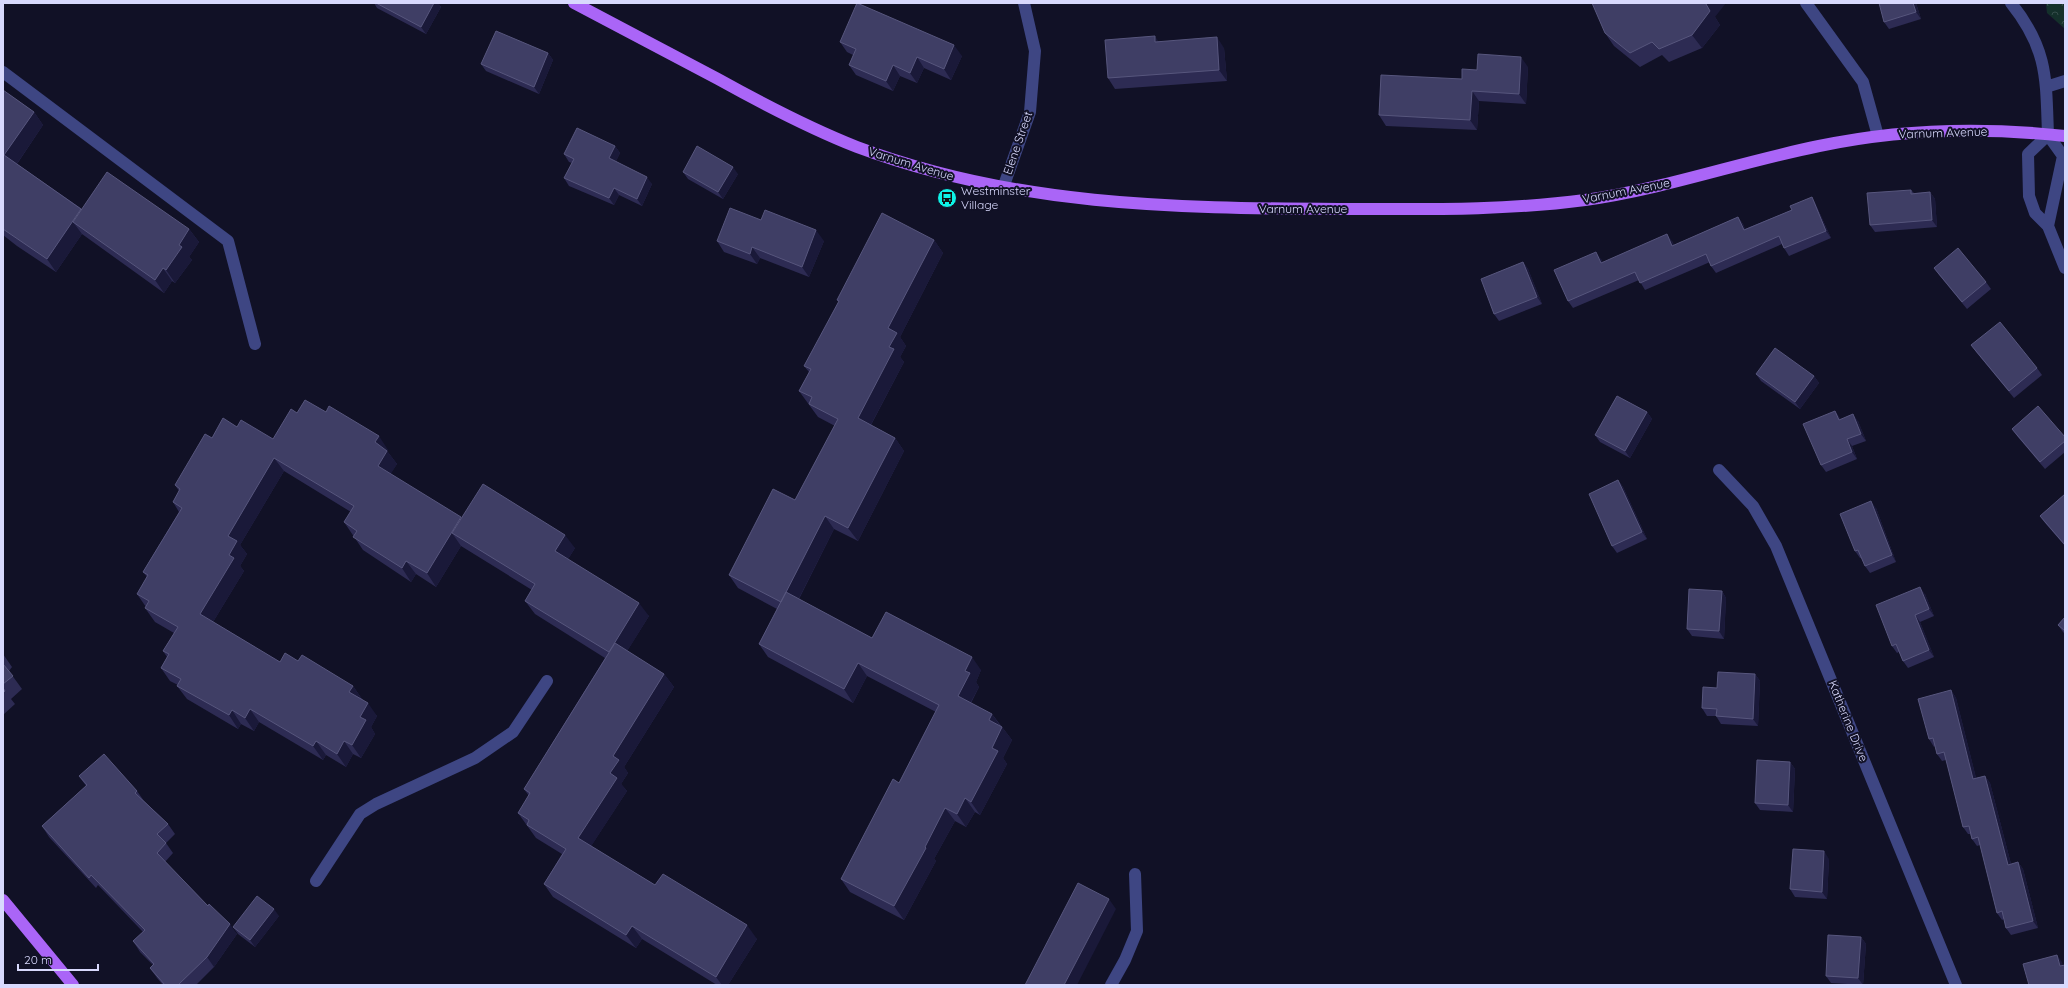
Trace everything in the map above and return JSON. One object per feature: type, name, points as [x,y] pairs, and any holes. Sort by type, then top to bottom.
[{"type":"main road","name":"Varnum Avenue","points":[[574,3],[772,108],[855,146],[945,175],[1003,188],[1101,202],[1166,206],[1403,209],[1511,207],[1587,200],[1635,191],[1819,146],[1878,136],[1982,131],[2065,136]]},
{"type":"main road","points":[[3,900],[73,985]]},
{"type":"street","name":"Elene Street","points":[[1003,188],[1030,112],[1035,51],[1024,3]]},
{"type":"street","points":[[1806,3],[1863,82],[1878,136]]},
{"type":"street","points":[[2010,3],[2030,28],[2042,57],[2046,87],[2048,134],[2063,156],[2048,226]]},
{"type":"street","points":[[3,72],[228,241],[255,344]]},
{"type":"street","points":[[2046,87],[2065,81]]},
{"type":"street","points":[[2048,134],[2028,154],[2029,196],[2035,213],[2048,226],[2065,268]]},
{"type":"street","name":"Katherine Drive","points":[[1719,470],[1752,506],[1776,546],[1956,985]]},
{"type":"street","points":[[316,881],[360,814],[376,804],[475,758],[513,732],[547,681]]},
{"type":"street","points":[[1111,985],[1125,960],[1137,931],[1135,874]]},
{"type":"green space","points":[[2046,3],[2065,3],[2065,29],[2047,13]]},
{"type":"building","points":[[376,3],[434,3],[421,27]]},
{"type":"building","points":[[857,3],[954,45],[944,69],[917,57],[910,73],[893,65],[886,81],[849,65],[856,49],[840,42]]},
{"type":"building","points":[[1592,3],[1706,3],[1710,11],[1692,35],[1659,49],[1652,42],[1630,53],[1605,33]]},
{"type":"building","points":[[1879,3],[1913,3],[1916,12],[1884,22]]},
{"type":"building","points":[[496,31],[548,53],[534,87],[481,64]]},
{"type":"building","points":[[1155,36],[1155,42],[1217,37],[1219,70],[1108,78],[1105,40]]},
{"type":"building","points":[[1478,54],[1521,57],[1519,94],[1472,91],[1470,120],[1379,115],[1381,75],[1462,79],[1462,69],[1477,70]]},
{"type":"building","points":[[3,90],[34,112],[4,155],[81,209],[47,259],[3,229]]},
{"type":"building","points":[[577,128],[615,146],[609,158],[647,177],[637,199],[614,188],[609,198],[564,178],[574,159],[564,154]]},
{"type":"building","points":[[697,146],[733,167],[718,192],[683,172]]},
{"type":"building","points":[[107,172],[189,229],[179,245],[182,247],[166,270],[163,268],[155,280],[73,222]]},
{"type":"building","points":[[1911,190],[1911,194],[1930,192],[1932,220],[1870,225],[1867,193]]},
{"type":"building","points":[[1812,197],[1826,231],[1784,248],[1779,236],[1711,266],[1706,254],[1640,283],[1635,272],[1568,301],[1554,270],[1596,252],[1601,263],[1667,234],[1672,246],[1738,217],[1744,230],[1792,210],[1790,206]]},
{"type":"building","points":[[730,208],[761,220],[765,210],[816,230],[802,267],[752,247],[750,254],[717,241]]},
{"type":"building","points":[[882,213],[934,240],[888,328],[897,333],[889,347],[894,349],[858,418],[895,438],[848,528],[825,516],[781,602],[729,575],[773,489],[795,500],[838,419],[809,404],[812,397],[799,391],[811,369],[804,366],[839,301],[837,300]]},
{"type":"building","points":[[1958,248],[1986,282],[1962,302],[1934,268]]},
{"type":"building","points":[[1523,262],[1537,297],[1494,314],[1481,279]]},
{"type":"building","points":[[2000,322],[2037,368],[2009,391],[1971,345]]},
{"type":"building","points":[[1775,348],[1814,376],[1795,402],[1756,374]]},
{"type":"building","points":[[1617,396],[1647,412],[1625,451],[1595,435]]},
{"type":"building","points":[[305,400],[326,412],[329,406],[379,436],[375,442],[387,451],[378,466],[461,517],[427,573],[406,561],[402,568],[353,537],[357,531],[344,522],[354,506],[274,458],[228,536],[237,541],[229,555],[234,558],[200,614],[280,662],[285,653],[298,661],[302,655],[353,686],[349,692],[368,703],[360,717],[366,720],[352,745],[344,741],[337,754],[316,741],[313,746],[250,709],[245,718],[232,710],[229,715],[177,686],[181,679],[161,668],[169,654],[163,651],[178,627],[145,608],[149,601],[137,594],[148,575],[143,572],[182,508],[173,502],[180,489],[175,485],[205,434],[212,438],[223,418],[237,427],[241,420],[273,439],[291,409],[297,413]]},
{"type":"building","points":[[2038,406],[2065,437],[2065,441],[2040,462],[2012,429]]},
{"type":"building","points":[[1835,411],[1839,420],[1853,414],[1861,434],[1847,439],[1852,452],[1821,465],[1803,424]]},
{"type":"building","points":[[1618,480],[1642,532],[1612,546],[1589,494]]},
{"type":"building","points":[[483,484],[565,535],[555,551],[639,603],[609,652],[525,601],[535,584],[452,533]]},
{"type":"building","points":[[2065,494],[2065,545],[2040,516]]},
{"type":"building","points":[[1871,501],[1892,555],[1865,566],[1858,550],[1855,551],[1840,514]]},
{"type":"building","points":[[1920,587],[1929,609],[1915,615],[1929,650],[1903,661],[1896,644],[1892,646],[1876,605]]},
{"type":"building","points":[[1689,589],[1722,591],[1719,631],[1687,629]]},
{"type":"building","points":[[786,592],[872,638],[886,612],[972,657],[965,671],[970,673],[958,696],[992,714],[989,720],[1002,727],[992,748],[998,751],[971,802],[965,798],[957,814],[945,808],[925,847],[926,848],[894,906],[841,879],[893,779],[899,783],[939,705],[858,663],[844,689],[759,644]]},
{"type":"building","points":[[2065,617],[2065,631],[2058,625]]},
{"type":"building","points":[[615,643],[664,674],[613,756],[619,760],[610,773],[617,778],[578,838],[655,885],[663,874],[747,925],[716,977],[632,926],[626,935],[544,884],[566,849],[527,825],[529,820],[518,813],[530,793],[524,789]]},
{"type":"building","points":[[3,664],[13,676],[3,684]]},
{"type":"building","points":[[1718,672],[1755,674],[1753,719],[1716,716],[1717,709],[1702,708],[1703,687],[1717,688]]},
{"type":"building","points":[[1951,690],[1973,779],[1985,776],[2008,865],[2018,862],[2033,921],[2006,928],[2002,911],[1997,913],[1978,837],[1972,839],[1969,826],[1963,827],[1944,752],[1937,754],[1933,738],[1929,739],[1918,699]]},
{"type":"building","points":[[104,754],[137,791],[135,793],[168,824],[157,834],[166,843],[157,853],[208,906],[209,904],[230,924],[207,957],[178,985],[165,985],[150,968],[154,964],[133,941],[145,930],[91,875],[89,878],[42,826],[87,785],[79,776]]},
{"type":"building","points":[[1757,760],[1790,762],[1788,805],[1755,803]]},
{"type":"building","points":[[1793,849],[1824,851],[1822,892],[1790,889]]},
{"type":"building","points":[[1078,883],[1109,899],[1064,985],[1025,985]]},
{"type":"building","points":[[257,896],[274,909],[250,940],[233,927]]},
{"type":"building","points":[[1828,935],[1861,937],[1858,978],[1826,976]]},
{"type":"building","points":[[2057,955],[2060,966],[2065,965],[2065,985],[2029,985],[2023,964]]},
{"type":"place","name":"Westminster Village","points":[[947,198]]}]
